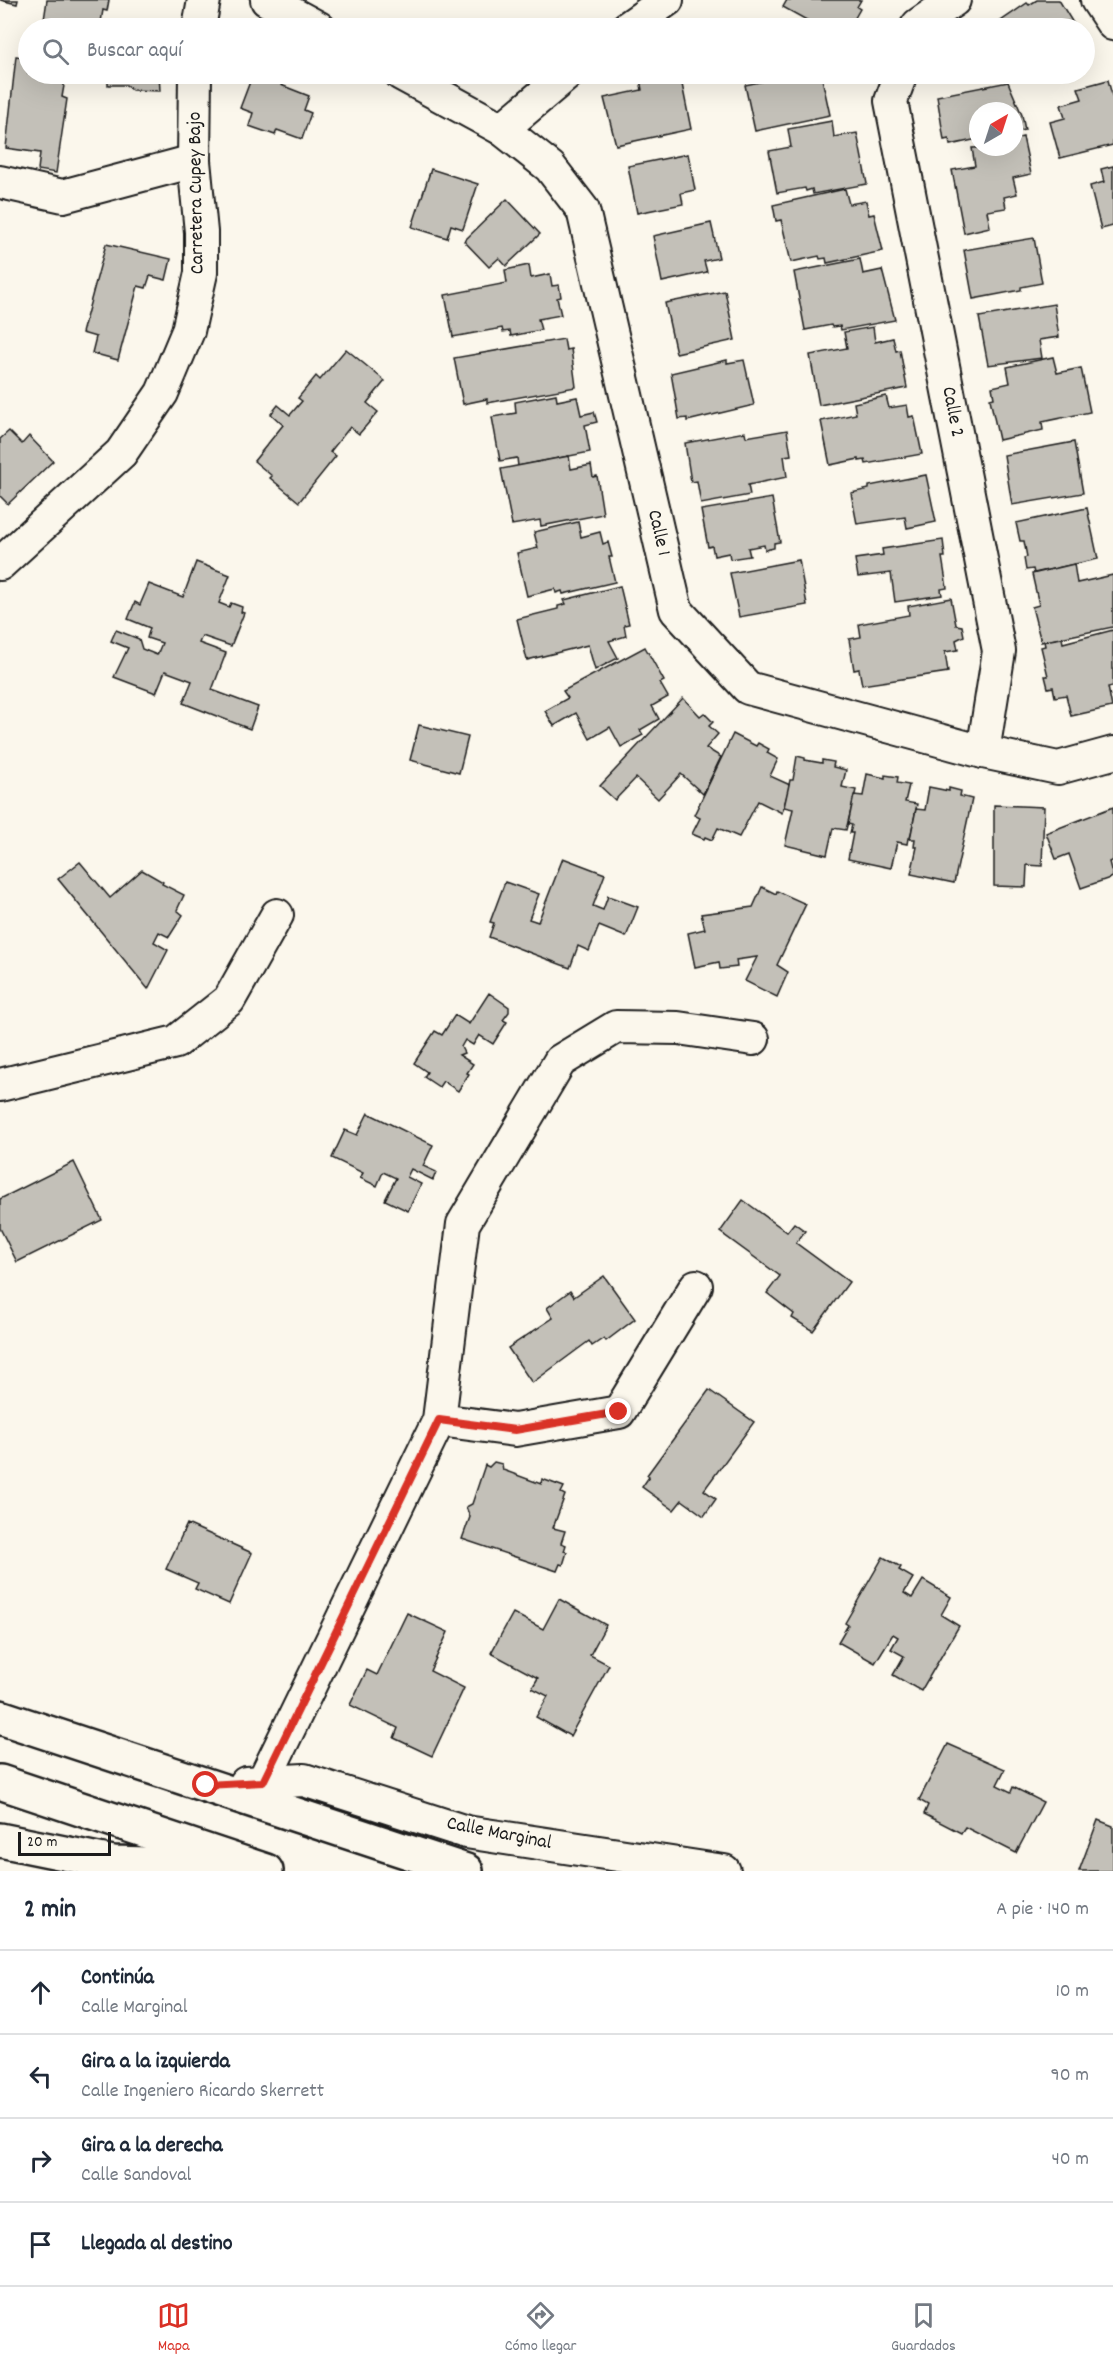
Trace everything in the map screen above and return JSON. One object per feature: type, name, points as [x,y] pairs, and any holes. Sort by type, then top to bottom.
[{"type":"main road","points":[[9,1717],[466,1871]]},
{"type":"main road","points":[[0,1782],[260,1869]]},
{"type":"main road","points":[[0,1840],[113,1863],[260,1869]]},
{"type":"street","points":[[201,18],[204,0]]},
{"type":"street","points":[[267,0],[300,18]]},
{"type":"street","points":[[641,18],[667,0]]},
{"type":"street","points":[[928,18],[954,0]]},
{"type":"street","points":[[1097,0],[1113,24]]},
{"type":"street","name":"Carretera Cupey Bajo","points":[[0,564],[121,453],[162,393],[188,331],[201,273],[201,232],[194,161],[195,84]]},
{"type":"street","name":"Calle 1","points":[[419,84],[502,129],[550,167],[583,210],[676,610],[748,688],[983,752],[1058,768],[1113,753]]},
{"type":"street","points":[[502,129],[555,84]]},
{"type":"street","name":"Calle 2","points":[[897,84],[891,101],[999,651],[983,752]]},
{"type":"street","points":[[0,182],[63,196],[194,161]]},
{"type":"street","points":[[0,1085],[176,1042],[229,1000],[277,915]]},
{"type":"street","points":[[263,1782],[439,1420],[463,1224],[560,1060],[616,1027],[678,1028],[753,1039]]},
{"type":"street","points":[[439,1420],[515,1430],[619,1412],[696,1286]]},
{"type":"street","name":"Calle Marginal","points":[[206,1785],[304,1780],[466,1832],[724,1871]]},
{"type":"building","points":[[0,0],[18,0],[17,4]]},
{"type":"building","points":[[47,0],[109,0],[107,11],[103,10],[102,18],[44,18]]},
{"type":"building","points":[[787,0],[861,0],[857,7],[860,9],[855,18],[803,18],[783,7]]},
{"type":"building","points":[[1037,0],[1059,0],[1070,18],[1005,18],[1027,3],[1029,5]]},
{"type":"building","points":[[16,56],[18,56],[18,84],[64,84],[62,97],[67,99],[56,173],[38,170],[40,153],[6,148]]},
{"type":"building","points":[[1108,80],[1113,99],[1113,145],[1060,158],[1050,122],[1065,118],[1061,105],[1082,99],[1078,88]]},
{"type":"building","points":[[160,84],[160,91],[132,90],[126,85],[108,85]]},
{"type":"building","points":[[249,84],[281,84],[309,96],[304,110],[311,113],[302,139],[277,130],[275,135],[249,126],[253,113],[240,108]]},
{"type":"building","points":[[641,84],[682,84],[691,129],[616,145],[604,98],[642,90]]},
{"type":"building","points":[[823,84],[830,115],[755,131],[745,85]]},
{"type":"building","points":[[998,84],[1009,84],[1016,102],[969,102],[969,141],[950,145],[949,139],[944,140],[937,96]]},
{"type":"building","points":[[832,121],[834,137],[857,133],[867,184],[813,194],[812,189],[806,191],[805,188],[777,193],[769,151],[791,147],[788,129]]},
{"type":"building","points":[[1023,137],[1031,174],[1013,178],[1017,194],[1004,197],[1006,208],[987,211],[990,227],[964,233],[952,170],[975,166],[973,156],[1023,156]]},
{"type":"building","points":[[688,154],[695,190],[681,193],[683,204],[637,213],[628,166]]},
{"type":"building","points":[[1113,166],[1113,226],[1101,229],[1090,186],[1104,182],[1101,169]]},
{"type":"building","points":[[431,169],[478,184],[463,229],[451,225],[447,238],[412,227]]},
{"type":"building","points":[[845,189],[849,204],[866,201],[869,215],[874,214],[883,251],[827,263],[826,258],[820,259],[819,256],[791,262],[781,220],[776,221],[773,205]]},
{"type":"building","points":[[507,199],[540,234],[506,266],[499,258],[489,267],[464,241]]},
{"type":"building","points":[[711,223],[719,258],[704,261],[707,272],[662,282],[653,236]]},
{"type":"building","points":[[1034,238],[1042,283],[1021,287],[1021,290],[973,299],[964,250]]},
{"type":"building","points":[[106,244],[171,259],[166,280],[150,276],[146,288],[138,286],[118,360],[92,353],[96,337],[82,333]]},
{"type":"building","points":[[860,259],[863,274],[882,270],[895,320],[841,330],[840,326],[832,327],[831,325],[805,330],[794,272]]},
{"type":"building","points":[[529,265],[531,278],[550,274],[552,286],[559,285],[561,297],[557,298],[561,315],[538,319],[541,330],[511,336],[510,331],[503,332],[502,328],[453,337],[445,295],[507,283],[505,270]]},
{"type":"building","points":[[725,291],[735,340],[676,353],[665,303]]},
{"type":"building","points":[[1054,304],[1059,337],[1039,340],[1042,358],[988,365],[979,317]]},
{"type":"building","points":[[873,327],[875,342],[893,338],[896,351],[900,350],[907,388],[819,405],[810,355],[847,348],[844,332]]},
{"type":"building","points":[[564,339],[566,350],[571,349],[576,387],[487,403],[487,399],[463,404],[454,358]]},
{"type":"building","points":[[346,349],[385,381],[367,403],[378,412],[359,434],[350,427],[330,452],[336,456],[299,502],[254,461],[283,425],[271,414],[278,405],[290,415],[302,401],[298,398],[316,376],[320,380]]},
{"type":"building","points":[[1053,357],[1057,373],[1081,368],[1090,412],[1042,422],[1043,430],[999,440],[990,399],[994,398],[992,387],[1010,383],[1007,367]]},
{"type":"building","points":[[727,360],[727,363],[744,360],[754,405],[687,421],[687,418],[679,419],[671,373]]},
{"type":"building","points":[[556,394],[557,401],[577,397],[581,415],[594,412],[597,422],[585,425],[590,452],[518,466],[517,458],[500,461],[492,417],[516,413],[515,402]]},
{"type":"building","points":[[886,396],[889,408],[907,405],[909,417],[914,416],[922,454],[866,464],[865,460],[859,461],[859,459],[830,465],[821,421],[856,414],[854,403]]},
{"type":"building","points":[[787,430],[791,455],[784,456],[787,477],[748,485],[750,495],[701,504],[697,481],[691,482],[685,443],[745,432],[746,437]]},
{"type":"building","points":[[9,431],[22,444],[29,436],[53,461],[8,504],[0,496],[0,439]]},
{"type":"building","points":[[1074,442],[1083,493],[1012,505],[1004,455]]},
{"type":"building","points":[[569,456],[571,469],[591,465],[593,477],[597,476],[603,514],[541,526],[540,520],[512,525],[501,469]]},
{"type":"building","points":[[926,475],[936,522],[907,528],[905,517],[857,524],[851,493],[869,489],[869,486]]},
{"type":"building","points":[[772,498],[780,542],[774,543],[774,548],[765,550],[764,545],[748,548],[750,556],[730,559],[729,553],[714,556],[712,546],[708,547],[701,510]]},
{"type":"building","points":[[1087,508],[1098,559],[1034,573],[1033,569],[1026,570],[1024,558],[1027,557],[1024,541],[1020,541],[1016,523]]},
{"type":"building","points":[[578,522],[581,537],[600,532],[603,544],[608,542],[615,582],[563,594],[562,591],[556,593],[555,589],[527,596],[517,553],[538,548],[534,532]]},
{"type":"building","points":[[943,540],[945,557],[942,557],[947,588],[941,589],[942,595],[895,602],[891,573],[858,577],[855,559],[883,555],[882,549]]},
{"type":"building","points":[[799,560],[807,605],[739,617],[730,573]]},
{"type":"building","points":[[196,562],[230,575],[219,603],[229,607],[231,603],[242,607],[241,612],[244,613],[231,646],[202,636],[199,643],[226,653],[212,690],[258,707],[250,729],[183,703],[192,681],[165,671],[156,693],[114,677],[128,648],[111,641],[116,630],[139,639],[142,649],[157,655],[162,643],[147,638],[150,628],[128,619],[135,602],[140,605],[149,584],[183,597]]},
{"type":"building","points":[[1074,564],[1077,583],[1113,575],[1113,627],[1041,642],[1032,607],[1039,605],[1032,574]]},
{"type":"building","points":[[620,586],[629,624],[624,625],[626,636],[609,641],[618,658],[595,670],[588,645],[527,660],[517,619],[558,609],[558,606],[566,604],[564,600]]},
{"type":"building","points":[[951,598],[956,625],[962,626],[964,636],[956,640],[958,650],[945,652],[948,672],[862,685],[859,669],[854,670],[849,639],[861,637],[859,624],[909,615],[908,606]]},
{"type":"building","points":[[1113,630],[1113,686],[1108,687],[1112,707],[1071,716],[1066,695],[1055,697],[1053,687],[1048,688],[1045,676],[1048,676],[1041,647],[1045,646],[1044,641],[1062,638],[1063,643]]},
{"type":"building","points":[[645,647],[664,681],[660,683],[668,697],[652,706],[659,719],[640,730],[643,735],[621,747],[610,727],[590,739],[576,713],[554,726],[545,711],[568,698],[563,691]]},
{"type":"building","points":[[683,698],[700,716],[704,713],[713,722],[709,726],[718,734],[706,748],[721,757],[703,794],[681,774],[658,799],[636,778],[615,800],[600,786]]},
{"type":"building","points":[[419,725],[468,737],[459,773],[410,760]]},
{"type":"building","points":[[733,734],[756,746],[758,743],[769,749],[767,753],[778,759],[770,776],[790,785],[782,813],[758,801],[739,837],[718,828],[712,840],[705,837],[704,839],[692,834],[700,818],[694,815]]},
{"type":"building","points":[[797,756],[822,763],[822,760],[834,762],[833,767],[846,770],[842,787],[856,790],[846,830],[833,828],[827,855],[785,845],[793,809],[784,807],[790,780],[793,780]]},
{"type":"building","points":[[867,774],[885,778],[885,775],[898,777],[897,783],[909,785],[905,802],[917,804],[910,839],[908,838],[907,844],[897,842],[891,868],[848,859],[853,833],[850,833],[852,825],[848,824],[854,795],[863,796]]},
{"type":"building","points":[[929,787],[961,791],[960,796],[972,799],[954,883],[911,874],[917,847],[914,847],[915,839],[910,839],[916,809],[925,810]]},
{"type":"building","points":[[994,805],[1044,807],[1042,866],[1027,865],[1026,887],[994,886]]},
{"type":"building","points":[[1113,807],[1113,860],[1109,862],[1113,877],[1081,888],[1069,854],[1056,859],[1046,833]]},
{"type":"building","points":[[563,858],[605,874],[593,906],[603,910],[608,896],[638,907],[626,937],[599,926],[589,951],[578,946],[570,968],[489,937],[494,923],[490,922],[505,882],[539,894],[529,919],[538,922]]},
{"type":"building","points":[[80,862],[110,898],[142,870],[163,882],[162,884],[184,895],[177,910],[183,915],[169,937],[159,932],[154,942],[168,950],[148,989],[58,879]]},
{"type":"building","points":[[762,887],[806,904],[777,965],[788,972],[777,997],[745,981],[757,957],[736,960],[737,967],[720,969],[719,962],[695,967],[688,933],[705,929],[701,914],[753,907]]},
{"type":"building","points":[[489,993],[509,1007],[509,1012],[503,1020],[507,1022],[493,1044],[479,1035],[473,1045],[465,1040],[461,1047],[464,1053],[459,1055],[473,1064],[458,1091],[443,1081],[439,1087],[424,1077],[427,1072],[414,1063],[435,1031],[442,1035],[455,1015],[469,1024]]},
{"type":"building","points":[[368,1113],[433,1145],[423,1166],[436,1172],[433,1180],[411,1169],[407,1177],[421,1184],[408,1211],[385,1200],[396,1178],[383,1172],[377,1186],[360,1178],[363,1173],[332,1158],[345,1130],[357,1135]]},
{"type":"building","points":[[74,1162],[102,1220],[17,1262],[0,1228],[0,1199]]},
{"type":"building","points":[[743,1200],[787,1232],[794,1223],[805,1231],[796,1243],[849,1282],[813,1331],[792,1318],[794,1314],[767,1293],[780,1276],[720,1232]]},
{"type":"building","points":[[604,1276],[635,1319],[606,1341],[604,1338],[592,1346],[589,1341],[532,1383],[508,1348],[553,1318],[547,1308],[570,1291],[574,1297]]},
{"type":"building","points":[[709,1390],[754,1422],[704,1490],[716,1499],[704,1516],[682,1500],[674,1510],[642,1487],[649,1477],[647,1475]]},
{"type":"building","points":[[494,1462],[502,1464],[503,1470],[541,1484],[542,1479],[564,1487],[561,1493],[565,1495],[553,1528],[565,1531],[561,1543],[566,1545],[564,1551],[567,1552],[563,1565],[560,1564],[557,1571],[462,1539],[470,1517],[466,1507],[472,1504],[485,1465],[489,1467]]},
{"type":"building","points":[[187,1524],[252,1553],[229,1604],[195,1589],[198,1583],[166,1569]]},
{"type":"building","points":[[883,1557],[901,1567],[899,1570],[913,1578],[904,1593],[912,1598],[923,1580],[951,1597],[941,1615],[959,1626],[921,1691],[893,1675],[904,1656],[891,1649],[898,1637],[893,1634],[875,1663],[838,1642],[848,1625],[845,1623]]},
{"type":"building","points":[[559,1599],[606,1625],[590,1655],[609,1665],[570,1736],[536,1717],[548,1696],[532,1688],[538,1678],[491,1653],[513,1613],[543,1629]]},
{"type":"building","points":[[407,1613],[448,1632],[430,1671],[464,1688],[432,1756],[394,1738],[398,1728],[350,1705],[367,1670],[377,1675]]},
{"type":"building","points":[[948,1744],[1005,1769],[997,1785],[1011,1792],[1013,1787],[1043,1802],[1016,1853],[965,1827],[961,1833],[924,1814],[928,1805],[919,1800]]},
{"type":"building","points":[[1098,1820],[1113,1826],[1113,1871],[1079,1871]]},
{"type":"route","points":[[206,1785],[263,1782],[439,1420],[515,1430],[619,1412]]}]
